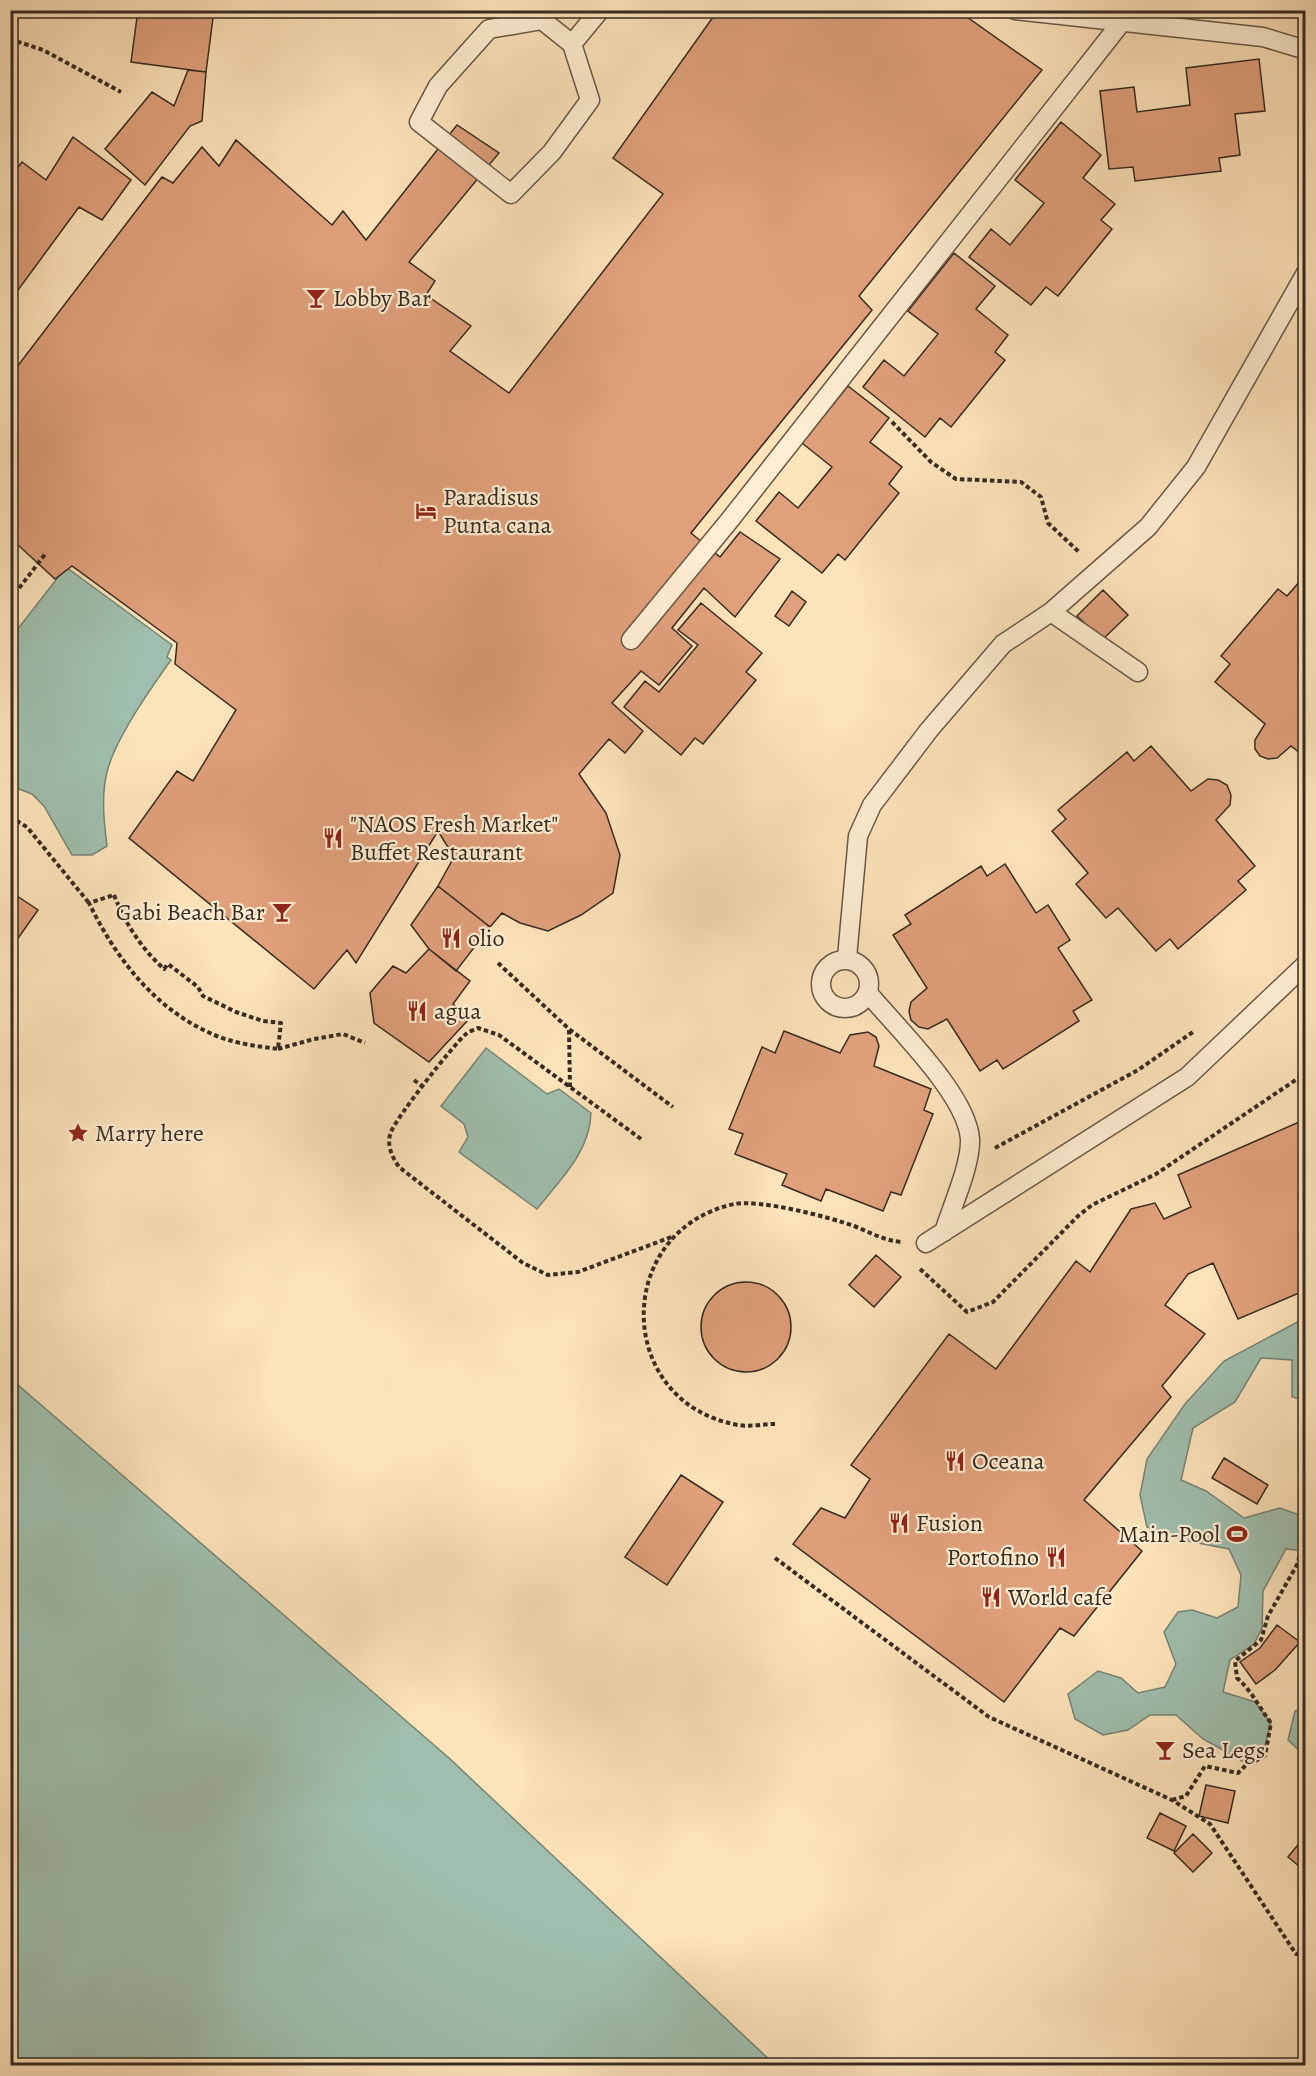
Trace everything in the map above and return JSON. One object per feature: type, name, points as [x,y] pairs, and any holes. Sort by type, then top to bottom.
[{"type":"lane","points":[[572,44],[600,10]]},
{"type":"lane","points":[[1015,10],[1263,37],[1305,50]]},
{"type":"lane","points":[[546,15],[572,44],[590,100],[552,153],[512,194],[419,122],[438,86],[489,29],[546,15]]},
{"type":"lane","points":[[631,640],[729,521],[1121,23]]},
{"type":"lane","points":[[847,958],[858,836],[872,805],[929,730],[1003,644],[1051,612],[1148,527],[1196,467],[1305,273]]},
{"type":"lane","points":[[1051,612],[1138,672]]},
{"type":"lane","points":[[847,958],[863,966],[870,976],[868,993],[861,1002],[847,1008],[831,1006],[823,993],[821,975],[830,963],[847,958]]},
{"type":"lane","points":[[926,1243],[1187,1077],[1305,964]]},
{"type":"lane","points":[[868,993],[954,1096],[966,1117],[970,1140],[966,1164],[944,1232]]},
{"type":"path","points":[[10,39],[43,50],[121,92]]},
{"type":"path","points":[[892,422],[931,462],[956,480],[1021,482],[1041,497],[1048,523],[1098,569]]},
{"type":"path","points":[[10,600],[46,553]]},
{"type":"path","points":[[10,817],[27,827],[88,903],[104,934],[125,963],[158,998],[211,1034],[278,1049],[314,1038],[343,1034],[365,1043]]},
{"type":"path","points":[[88,903],[114,895],[124,919],[143,950],[164,969],[168,964],[198,987],[203,996],[236,1012],[263,1021],[281,1023],[278,1049]]},
{"type":"path","points":[[498,963],[569,1029],[673,1107]]},
{"type":"path","points":[[641,1139],[499,1035],[478,1028],[465,1035],[423,1087],[390,1132],[389,1141],[393,1160],[399,1167],[523,1263],[548,1275],[578,1272],[674,1236],[702,1215],[736,1204],[771,1204],[852,1225],[890,1242],[899,1250]]},
{"type":"path","points":[[569,1029],[570,1087]]},
{"type":"path","points":[[966,1164],[1138,1070],[1196,1029]]},
{"type":"path","points":[[916,1265],[967,1312],[982,1308],[993,1302],[1078,1216],[1092,1205],[1156,1173],[1305,1072]]},
{"type":"path","points":[[414,1080],[423,1087]]},
{"type":"path","points":[[674,1236],[654,1265],[643,1299],[644,1334],[655,1367],[676,1395],[705,1415],[740,1425],[775,1424]]},
{"type":"path","points":[[890,1242],[926,1243]]},
{"type":"path","points":[[1172,1800],[1186,1796],[1205,1766],[1238,1773],[1245,1766],[1265,1756],[1271,1723],[1255,1702],[1252,1690],[1236,1678],[1235,1661],[1262,1640],[1268,1616],[1298,1563],[1305,1520]]},
{"type":"path","points":[[775,1558],[989,1717],[1172,1800],[1210,1824],[1296,1954],[1305,1951]]},
{"type":"shaded area","points":[[66,567],[172,645],[167,657],[171,660],[134,714],[111,759],[105,781],[104,800],[107,846],[92,855],[72,855],[44,806],[32,794],[11,786],[10,639]]},
{"type":"shaded area","points":[[486,1048],[547,1094],[559,1089],[591,1113],[580,1153],[537,1209],[459,1152],[468,1137],[464,1124],[441,1106]]},
{"type":"shaded area","name":"Main-Pool","points":[[1305,1318],[1305,1400],[1292,1397],[1292,1360],[1261,1358],[1235,1402],[1193,1428],[1181,1480],[1206,1491],[1244,1518],[1280,1508],[1305,1517],[1305,1551],[1286,1549],[1263,1591],[1262,1628],[1254,1644],[1230,1660],[1223,1692],[1255,1702],[1271,1723],[1265,1746],[1244,1762],[1203,1739],[1176,1715],[1150,1715],[1128,1730],[1103,1735],[1075,1719],[1068,1694],[1098,1671],[1121,1678],[1138,1693],[1165,1687],[1176,1664],[1164,1632],[1178,1612],[1192,1610],[1217,1618],[1238,1607],[1241,1575],[1229,1549],[1188,1541],[1147,1527],[1140,1495],[1147,1459],[1185,1404],[1224,1361]]},
{"type":"shaded area","points":[[10,1378],[449,1758],[775,2065],[11,2065]]},
{"type":"shaded area","points":[[1306,1708],[1305,1756],[1288,1740],[1295,1711]]},
{"type":"building","points":[[138,10],[214,10],[206,72],[131,62]]},
{"type":"building","points":[[718,10],[754,10],[761,16],[765,10],[957,10],[1042,70],[859,296],[872,310],[691,533],[720,557],[740,532],[780,559],[735,617],[704,588],[672,628],[692,646],[659,685],[641,671],[612,703],[643,731],[625,753],[609,739],[579,774],[606,813],[620,855],[613,893],[581,915],[548,931],[520,923],[502,913],[490,927],[438,886],[454,857],[438,831],[356,963],[347,950],[314,989],[129,838],[177,771],[193,781],[236,710],[175,664],[177,643],[72,566],[55,579],[17,544],[10,552],[10,376],[162,177],[173,183],[202,147],[219,166],[236,140],[332,225],[343,211],[366,240],[457,125],[499,153],[409,262],[435,281],[426,295],[471,326],[450,351],[509,393],[663,194],[613,158]]},
{"type":"building","points":[[1259,59],[1265,111],[1235,114],[1240,155],[1219,158],[1221,171],[1135,181],[1133,167],[1109,169],[1100,91],[1134,87],[1137,112],[1190,105],[1186,68]]},
{"type":"building","points":[[188,70],[206,72],[202,121],[190,126],[145,185],[105,149],[152,92],[174,106]]},
{"type":"building","points":[[1061,122],[1101,155],[1083,178],[1115,204],[1101,220],[1112,229],[1058,296],[1046,287],[1031,305],[969,257],[991,229],[1010,245],[1044,203],[1015,180]]},
{"type":"building","points":[[73,137],[131,180],[102,220],[79,207],[10,301],[10,177],[22,162],[46,180]]},
{"type":"building","points":[[954,253],[995,286],[976,309],[1008,335],[995,352],[1005,360],[951,427],[940,418],[925,437],[863,387],[884,360],[904,376],[938,334],[908,311]]},
{"type":"building","points":[[848,386],[889,418],[870,442],[902,467],[889,484],[899,493],[845,560],[838,554],[822,573],[756,521],[779,492],[798,508],[832,467],[802,443]]},
{"type":"building","points":[[1301,580],[1306,583],[1306,758],[1291,746],[1277,758],[1268,759],[1260,756],[1255,749],[1255,740],[1265,724],[1215,682],[1230,664],[1221,656],[1278,589],[1287,596]]},
{"type":"building","points":[[1103,590],[1128,615],[1102,640],[1077,616]]},
{"type":"building","points":[[792,591],[806,602],[789,626],[775,616]]},
{"type":"building","points":[[701,603],[762,653],[746,672],[756,680],[703,744],[695,738],[681,755],[624,707],[645,681],[659,692],[698,645],[678,630]]},
{"type":"building","points":[[1151,746],[1191,791],[1208,779],[1218,780],[1227,785],[1231,795],[1230,805],[1216,820],[1255,866],[1238,881],[1246,890],[1178,949],[1170,939],[1156,951],[1118,908],[1106,918],[1076,884],[1088,873],[1052,831],[1066,819],[1058,810],[1127,752],[1134,761]]},
{"type":"building","points":[[1005,864],[1036,913],[1048,905],[1070,940],[1058,948],[1092,1000],[1073,1011],[1079,1021],[1003,1069],[997,1060],[980,1071],[947,1019],[928,1029],[919,1027],[911,1020],[909,1011],[911,1002],[927,988],[893,935],[911,924],[905,915],[981,866],[987,876]]},
{"type":"building","name":"olio","points":[[438,886],[490,927],[456,971],[429,949],[411,925]]},
{"type":"building","points":[[11,892],[38,910],[14,944],[10,942]]},
{"type":"building","name":"agua","points":[[429,949],[470,981],[453,1004],[469,1019],[429,1062],[374,1023],[370,993],[393,966],[406,973]]},
{"type":"building","points":[[784,1031],[840,1053],[850,1035],[868,1032],[876,1037],[879,1046],[874,1066],[931,1089],[924,1110],[933,1114],[901,1195],[891,1192],[883,1211],[826,1189],[821,1201],[782,1185],[787,1174],[735,1154],[743,1134],[729,1129],[762,1047],[775,1053]]},
{"type":"building","points":[[1306,1119],[1306,1290],[1238,1319],[1213,1263],[1188,1274],[1165,1305],[1205,1334],[1162,1386],[1171,1397],[1084,1500],[1142,1551],[1074,1636],[1060,1628],[1004,1702],[793,1544],[821,1508],[845,1518],[870,1479],[851,1465],[949,1334],[996,1369],[1076,1261],[1090,1272],[1131,1209],[1155,1203],[1164,1219],[1191,1207],[1178,1175]]},
{"type":"building","points":[[876,1255],[901,1277],[874,1307],[849,1285]]},
{"type":"building","points":[[746,1282],[763,1286],[778,1295],[787,1310],[791,1327],[787,1344],[778,1359],[763,1368],[746,1372],[729,1368],[714,1359],[705,1344],[701,1327],[705,1310],[714,1295],[729,1286]]},
{"type":"building","points":[[1224,1458],[1268,1485],[1257,1504],[1212,1478]]},
{"type":"building","points":[[681,1475],[723,1502],[667,1585],[625,1557]]},
{"type":"building","points":[[1277,1625],[1300,1642],[1275,1670],[1256,1684],[1240,1662],[1260,1648]]},
{"type":"building","points":[[1206,1785],[1235,1791],[1228,1823],[1199,1816]]},
{"type":"building","points":[[1160,1813],[1186,1826],[1174,1851],[1147,1838]]},
{"type":"building","points":[[1193,1834],[1212,1853],[1193,1872],[1174,1853]]},
{"type":"building","points":[[1306,1835],[1306,1872],[1288,1857]]},
{"type":"building","points":[[1306,2052],[1306,2066],[1299,2066],[1296,2063]]},
{"type":"place","name":"Lobby Bar","points":[[316,298]]},
{"type":"place","name":"Paradisus Punta cana","points":[[426,511]]},
{"type":"place","name":"\"NAOS Fresh Market\" Buffet Restaurant","points":[[333,838]]},
{"type":"place","name":"Gabi Beach Bar","points":[[282,912]]},
{"type":"place","name":"olio","points":[[451,938]]},
{"type":"place","name":"agua","points":[[417,1011]]},
{"type":"place","name":"Marry here","points":[[78,1133]]},
{"type":"place","name":"Oceana","points":[[955,1461]]},
{"type":"place","name":"Fusion","points":[[899,1523]]},
{"type":"place","name":"Main-Pool","points":[[1237,1534]]},
{"type":"place","name":"Portofino","points":[[1056,1557]]},
{"type":"place","name":"World cafe","points":[[991,1597]]},
{"type":"place","name":"Sea Legs","points":[[1165,1750]]}]
